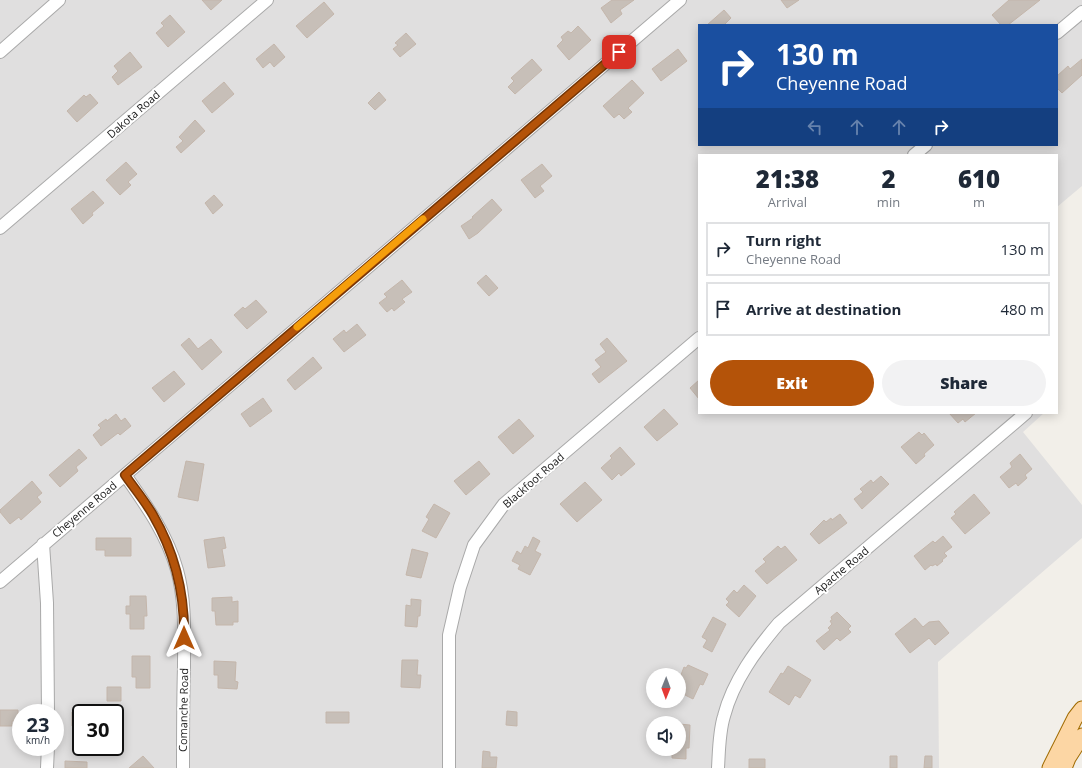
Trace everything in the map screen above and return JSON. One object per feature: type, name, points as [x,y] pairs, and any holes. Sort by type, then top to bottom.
[{"type":"main road","points":[[1050,768],[1075,718],[1082,709]]},
{"type":"main road","points":[[1064,768],[1068,758],[1082,736]]},
{"type":"street","points":[[0,52],[59,0]]},
{"type":"street","name":"Dakota Road","points":[[0,228],[267,0]]},
{"type":"street","name":"Cheyenne Road","points":[[0,582],[680,0]]},
{"type":"street","points":[[1058,33],[1082,12]]},
{"type":"street","points":[[915,154],[925,146]]},
{"type":"street","name":"Blackfoot Road","points":[[449,768],[448,635],[460,587],[474,545],[504,504],[698,339]]},
{"type":"street","name":"Apache Road","points":[[718,768],[724,716],[732,693],[759,647],[779,623],[1025,414]]},
{"type":"street","name":"Comanche Road","points":[[125,475],[153,514],[167,543],[177,570],[181,591],[184,624],[183,768]]},
{"type":"street","points":[[43,544],[47,603],[48,704]]},
{"type":"street","points":[[48,756],[48,768]]},
{"type":"shaded area","points":[[0,0],[1082,0],[1082,186],[1058,206],[1058,154],[698,154],[698,414],[1043,414],[1023,432],[1082,505],[1082,538],[938,662],[939,768],[0,768]]},
{"type":"building","points":[[202,0],[222,0],[211,10]]},
{"type":"building","points":[[612,0],[634,0],[620,10],[622,14],[611,23],[601,8]]},
{"type":"building","points":[[781,0],[799,0],[787,8]]},
{"type":"building","points":[[1009,0],[1040,0],[1009,24],[1000,24],[992,15]]},
{"type":"building","points":[[324,2],[334,14],[307,38],[296,26]]},
{"type":"building","points":[[724,10],[731,18],[725,24],[708,24]]},
{"type":"building","points":[[170,15],[185,32],[168,47],[156,33],[164,26],[161,23]]},
{"type":"building","points":[[578,26],[591,40],[569,60],[557,46],[563,40],[561,37],[568,31],[571,33]]},
{"type":"building","points":[[406,33],[416,44],[400,57],[393,49],[398,45],[395,43]]},
{"type":"building","points":[[274,44],[285,57],[274,67],[270,62],[263,68],[256,59]]},
{"type":"building","points":[[678,49],[687,61],[661,81],[652,69]]},
{"type":"building","points":[[130,52],[142,67],[118,85],[112,77],[118,71],[114,66]]},
{"type":"building","points":[[532,59],[542,70],[515,94],[508,87],[514,81],[511,78]]},
{"type":"building","points":[[1082,59],[1082,75],[1062,93],[1058,89],[1058,75],[1068,66],[1070,69]]},
{"type":"building","points":[[632,80],[644,93],[628,108],[632,112],[624,119],[619,114],[614,118],[603,106]]},
{"type":"building","points":[[224,82],[234,94],[212,113],[202,101]]},
{"type":"building","points":[[379,92],[386,100],[375,110],[368,103]]},
{"type":"building","points":[[90,94],[98,103],[77,122],[67,111],[84,95],[86,97]]},
{"type":"building","points":[[195,120],[205,131],[181,153],[176,147],[183,141],[179,137]]},
{"type":"building","points":[[126,162],[137,174],[128,182],[131,185],[120,195],[106,180]]},
{"type":"building","points":[[542,164],[552,176],[540,186],[544,191],[535,198],[521,180]]},
{"type":"building","points":[[93,191],[104,203],[92,213],[93,215],[83,224],[71,209]]},
{"type":"building","points":[[214,195],[223,205],[213,214],[205,203]]},
{"type":"building","points":[[492,199],[502,210],[478,233],[469,239],[461,226],[473,218],[472,217]]},
{"type":"building","points":[[486,275],[498,288],[489,296],[477,283]]},
{"type":"building","points":[[402,280],[412,292],[402,299],[405,302],[394,311],[392,308],[387,312],[379,303],[387,297],[384,294]]},
{"type":"building","points":[[256,300],[267,312],[247,329],[234,315],[243,307],[245,309]]},
{"type":"building","points":[[357,324],[366,335],[344,352],[333,339],[344,330],[346,333]]},
{"type":"building","points":[[189,338],[198,349],[211,339],[222,352],[202,370],[181,345]]},
{"type":"building","points":[[607,338],[627,361],[599,383],[592,374],[601,367],[595,360],[606,352],[600,344]]},
{"type":"building","points":[[313,357],[322,368],[295,390],[287,380]]},
{"type":"building","points":[[174,371],[185,384],[164,402],[152,388]]},
{"type":"building","points":[[698,381],[698,398],[690,388]]},
{"type":"building","points":[[263,398],[272,411],[250,427],[241,414]]},
{"type":"building","points":[[664,409],[678,424],[657,441],[644,427]]},
{"type":"building","points":[[116,414],[121,421],[125,418],[131,426],[120,435],[118,433],[101,446],[93,435],[101,428],[98,425],[106,419],[107,421]]},
{"type":"building","points":[[950,414],[975,414],[965,422],[963,419],[958,423]]},
{"type":"building","points":[[519,419],[534,436],[513,454],[498,437]]},
{"type":"building","points":[[919,432],[922,435],[924,433],[934,445],[916,464],[901,447]]},
{"type":"building","points":[[620,447],[635,464],[621,476],[619,473],[612,480],[601,468],[612,458],[610,456]]},
{"type":"building","points":[[79,449],[87,458],[76,467],[78,471],[60,487],[49,475]]},
{"type":"building","points":[[1020,454],[1032,469],[1025,475],[1027,478],[1018,486],[1016,483],[1009,488],[1000,477],[1012,467],[1010,463]]},
{"type":"building","points":[[186,461],[204,464],[198,501],[178,497]]},
{"type":"building","points":[[479,461],[490,474],[466,495],[454,481]]},
{"type":"building","points":[[881,476],[889,484],[862,509],[854,499],[863,492],[860,489],[871,480],[873,483]]},
{"type":"building","points":[[32,481],[42,493],[37,497],[41,502],[21,520],[19,517],[10,524],[0,510]]},
{"type":"building","points":[[585,482],[602,500],[577,522],[560,504]]},
{"type":"building","points":[[974,494],[990,513],[965,534],[951,518],[956,514],[954,512]]},
{"type":"building","points":[[434,504],[450,513],[436,538],[422,531],[429,519],[426,517]]},
{"type":"building","points":[[840,514],[847,523],[819,544],[810,534],[824,520],[826,522],[831,518],[832,520]]},
{"type":"building","points":[[943,536],[952,547],[944,553],[947,556],[942,560],[943,561],[937,566],[936,564],[931,565],[925,570],[914,556],[933,541],[935,543]]},
{"type":"building","points":[[224,537],[226,548],[222,549],[225,566],[208,568],[204,540]]},
{"type":"building","points":[[533,537],[540,541],[535,551],[541,554],[530,575],[518,569],[520,565],[512,561],[517,551],[521,554],[525,546],[528,548]]},
{"type":"building","points":[[96,538],[131,538],[131,556],[105,556],[105,550],[96,550]]},
{"type":"building","points":[[778,546],[781,549],[785,546],[797,560],[767,584],[755,571],[766,562],[763,559]]},
{"type":"building","points":[[412,549],[428,553],[421,578],[406,575]]},
{"type":"building","points":[[744,585],[756,596],[739,617],[726,605],[729,602],[726,599],[734,590],[737,593]]},
{"type":"building","points":[[130,596],[146,596],[147,616],[144,616],[144,629],[130,629],[130,614],[126,614],[126,606],[130,606]]},
{"type":"building","points":[[232,597],[232,602],[238,601],[238,622],[233,622],[233,625],[216,625],[215,611],[212,611],[212,598]]},
{"type":"building","points":[[411,599],[421,600],[420,616],[418,616],[417,627],[405,626],[406,605],[411,606]]},
{"type":"building","points":[[837,612],[851,626],[848,629],[851,632],[840,641],[837,638],[824,650],[816,641],[830,630],[828,628],[832,624],[830,621],[832,620],[831,617]]},
{"type":"building","points":[[713,617],[726,624],[712,652],[703,647],[707,640],[702,637]]},
{"type":"building","points":[[915,618],[923,627],[929,622],[939,621],[949,633],[935,645],[929,638],[910,653],[895,634]]},
{"type":"building","points":[[132,656],[150,656],[150,688],[136,688],[136,677],[132,677]]},
{"type":"building","points":[[402,660],[418,660],[417,675],[421,675],[420,688],[401,687]]},
{"type":"building","points":[[214,661],[236,662],[235,681],[238,682],[237,689],[218,688],[218,675],[214,675]]},
{"type":"building","points":[[688,665],[708,674],[703,685],[700,684],[693,699],[686,696],[686,668]]},
{"type":"building","points":[[788,666],[811,680],[800,698],[795,695],[789,705],[769,692],[781,673],[783,674]]},
{"type":"building","points":[[107,687],[121,687],[121,701],[107,701]]},
{"type":"building","points":[[0,710],[12,710],[12,726],[0,726]]},
{"type":"building","points":[[507,711],[517,712],[517,726],[506,725]]},
{"type":"building","points":[[326,712],[349,712],[349,723],[326,723]]},
{"type":"building","points":[[686,725],[690,725],[689,748],[686,748]]},
{"type":"building","points":[[483,751],[490,752],[490,757],[497,757],[496,768],[482,768]]},
{"type":"building","points":[[143,756],[154,768],[129,768]]},
{"type":"building","points":[[672,756],[686,756],[686,759],[672,758]]},
{"type":"building","points":[[890,756],[897,756],[897,768],[890,768]]},
{"type":"building","points":[[925,756],[932,756],[932,768],[924,768]]},
{"type":"building","points":[[749,759],[765,759],[765,768],[749,768]]},
{"type":"building","points":[[65,761],[87,762],[87,768],[65,768]]},
{"type":"slow traffic","points":[[297,327],[423,219]]},
{"type":"route","points":[[184,638],[183,598],[177,570],[167,543],[153,514],[125,475],[619,52]]}]
